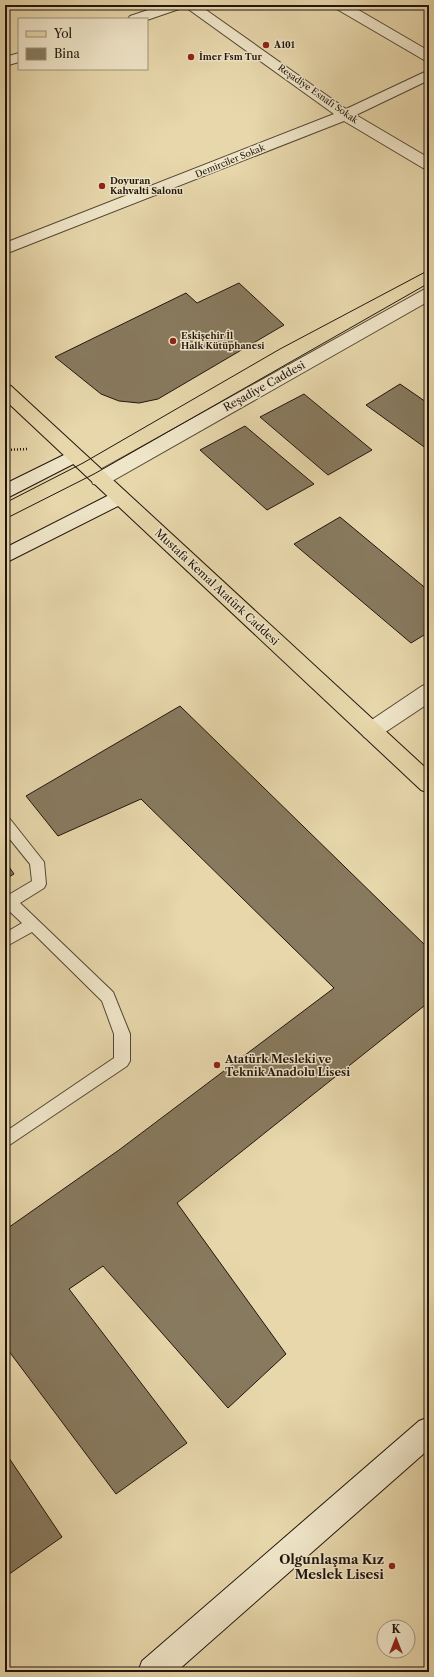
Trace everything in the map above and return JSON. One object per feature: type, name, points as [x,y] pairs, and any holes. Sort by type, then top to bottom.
[{"type":"main road","name":"Mustafa Kemal Atatürk Caddesi","points":[[5,390],[74,456],[429,784]]},
{"type":"street","points":[[138,18],[177,5]]},
{"type":"street","name":"Reşadiye Esnafı Sokak","points":[[190,5],[345,115],[429,165]]},
{"type":"street","points":[[340,5],[429,57]]},
{"type":"street","points":[[5,62],[18,57]]},
{"type":"street","name":"Demirciler Sokak","points":[[5,249],[345,115],[429,74]]},
{"type":"street","name":"Reşadiye Caddesi","points":[[100,480],[164,442],[429,294]]},
{"type":"street","points":[[5,492],[74,456]]},
{"type":"street","points":[[5,556],[119,497]]},
{"type":"street","points":[[371,731],[429,692]]},
{"type":"street","points":[[153,1672],[429,1431]]},
{"type":"lane","points":[[5,823],[37,862],[39,884],[8,903],[33,924],[108,997],[122,1034],[122,1061],[5,1142]]},
{"type":"lane","points":[[5,941],[33,924]]},
{"type":"path","points":[[5,450],[34,449]]},
{"type":"building","name":"Eskişehir İl Halk Kütüphanesi","points":[[239,283],[284,325],[158,399],[139,403],[119,401],[101,394],[55,357],[186,293],[197,303]]},
{"type":"building","points":[[400,384],[429,404],[429,448],[427,449],[366,405]]},
{"type":"building","points":[[304,394],[372,450],[328,475],[260,417]]},
{"type":"building","points":[[245,426],[314,484],[267,510],[200,450]]},
{"type":"building","points":[[340,517],[429,591],[429,632],[411,643],[294,544]]},
{"type":"building","points":[[180,706],[429,949],[429,1002],[177,1203],[286,1354],[228,1408],[103,1266],[69,1289],[187,1443],[116,1494],[5,1346],[5,1230],[119,1150],[334,988],[141,799],[58,836],[26,796]]},
{"type":"building","points":[[5,861],[14,874],[5,879]]},
{"type":"building","points":[[5,1452],[62,1537],[5,1577]]},
{"type":"tram line","points":[[5,503],[83,463],[280,349],[429,270]]},
{"type":"tram line","points":[[5,519],[94,474],[429,283]]},
{"type":"place","name":"A101","points":[[266,45]]},
{"type":"place","name":"İmer Fsm Tur","points":[[191,57]]},
{"type":"place","name":"Doyuran Kahvalti Salonu","points":[[102,186]]},
{"type":"place","name":"Eskişehir İl Halk Kütüphanesi","points":[[173,341]]},
{"type":"place","name":"Atatürk Mesleki ve Teknik Anadolu Lisesi","points":[[217,1065]]},
{"type":"place","name":"Olgunlaşma Kız Meslek Lisesi","points":[[392,1566]]}]
